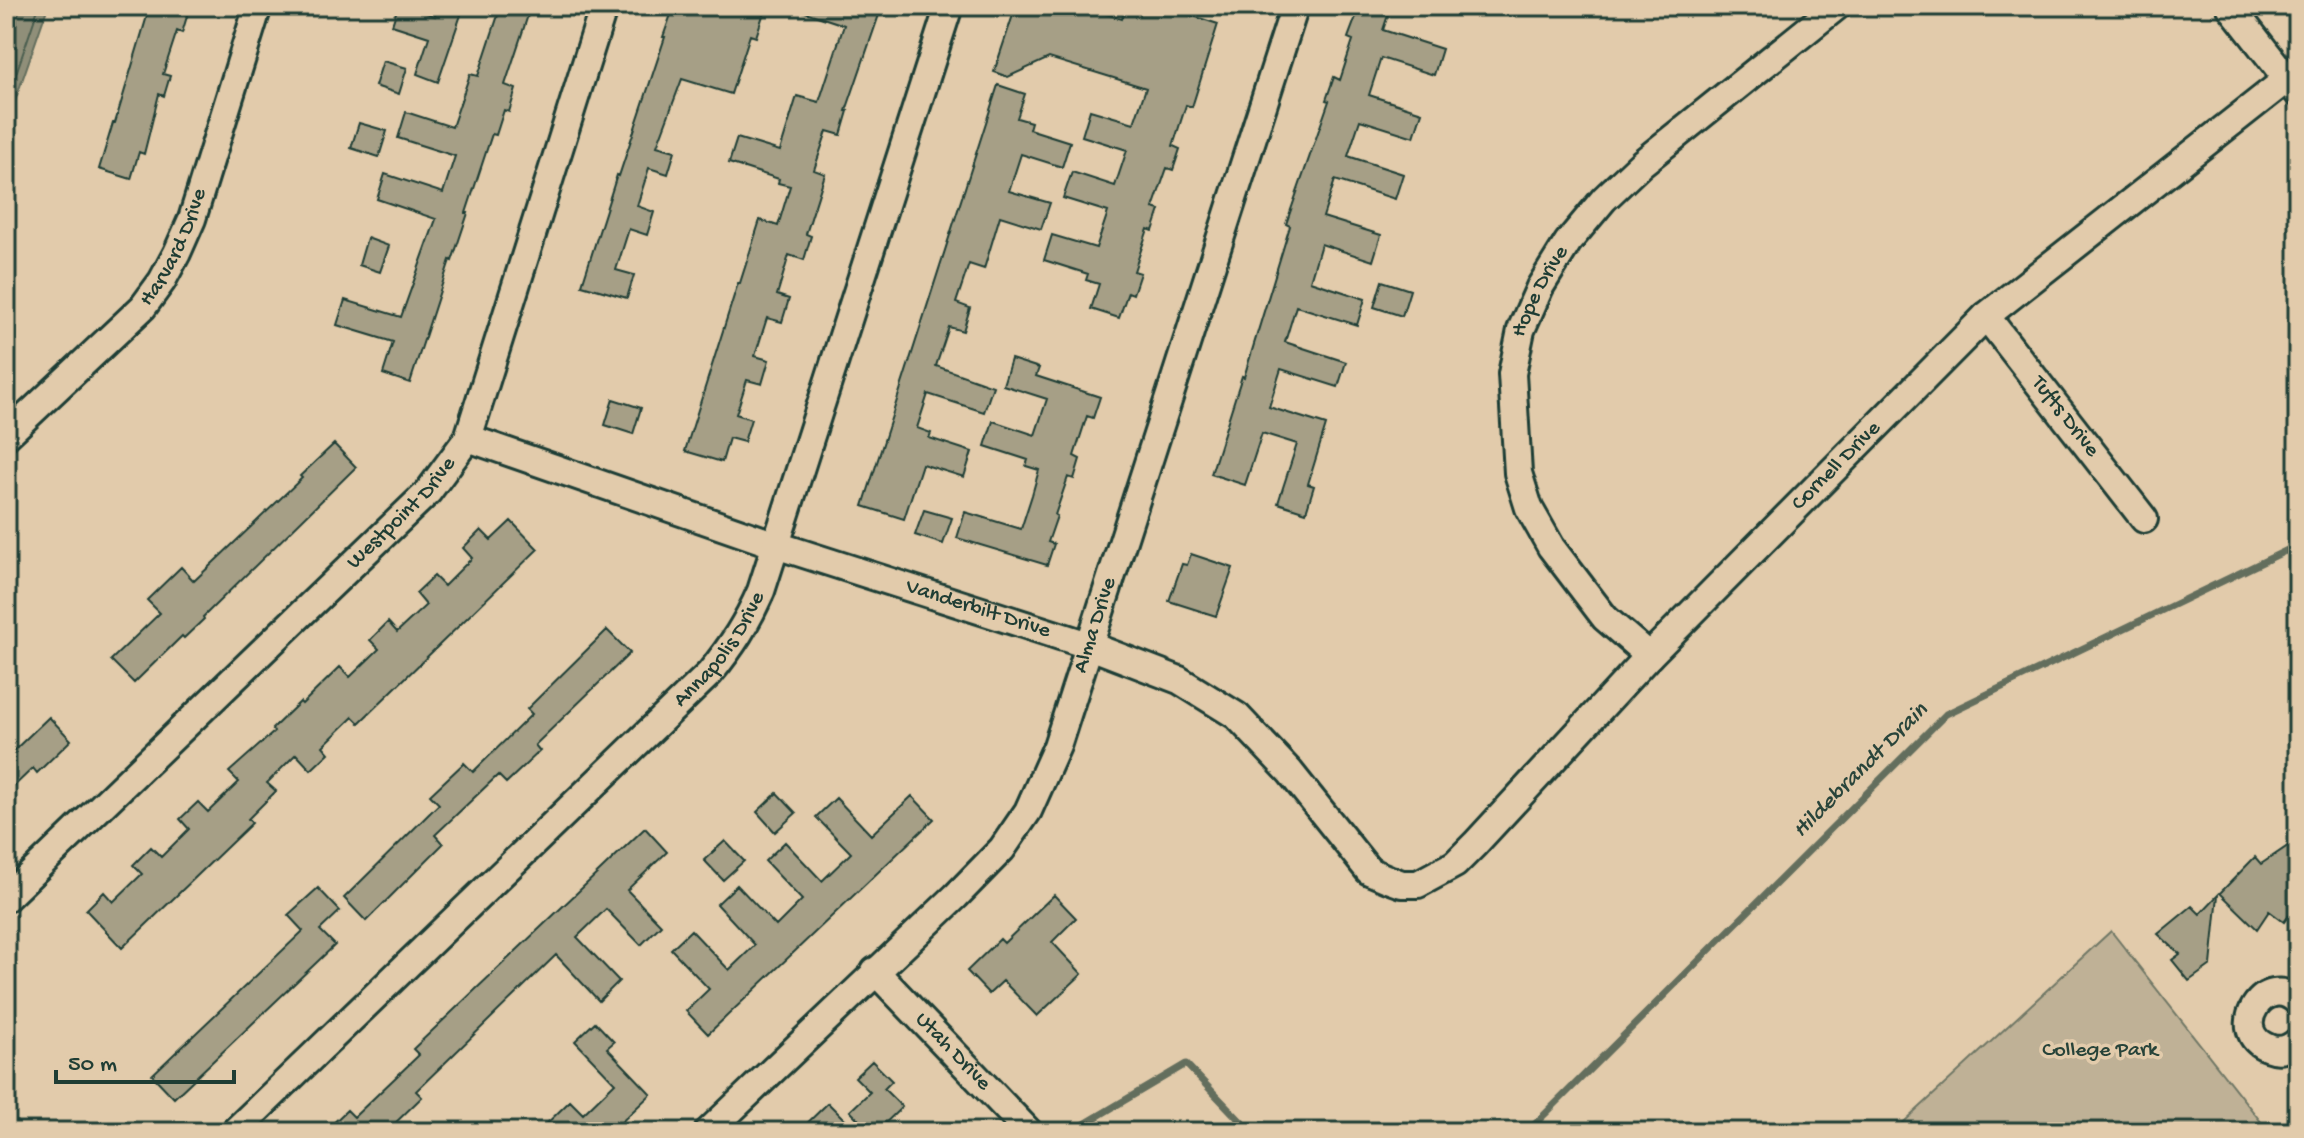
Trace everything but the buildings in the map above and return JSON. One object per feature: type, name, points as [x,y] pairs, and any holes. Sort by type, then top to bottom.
[{"type":"street","name":"Harvard Drive","points":[[6,436],[143,307],[162,281],[192,219],[258,6]]},
{"type":"street","name":"Westpoint Drive","points":[[6,898],[428,492],[468,438],[604,6]]},
{"type":"street","name":"Annapolis Drive","points":[[234,1132],[710,673],[733,645],[761,591],[949,6]]},
{"type":"street","name":"Alma Drive","points":[[708,1132],[1002,849],[1040,789],[1057,746],[1295,6]]},
{"type":"street","name":"Hope Drive","points":[[1649,656],[1605,618],[1551,547],[1529,508],[1518,473],[1512,374],[1521,330],[1540,287],[1561,254],[1604,199],[1807,15],[1837,6]]},
{"type":"street","points":[[2230,6],[2293,86]]},
{"type":"street","name":"Cornell Drive","points":[[1418,884],[1455,864],[1465,854],[1649,656],[1986,316],[2293,86]]},
{"type":"street","name":"Tufts Drive","points":[[1986,316],[2144,519]]},
{"type":"street","name":"Vanderbilt Drive","points":[[468,438],[776,545],[1088,645],[1179,680],[1237,716],[1290,772],[1369,871],[1402,884],[1418,884]]},
{"type":"street","name":"Utah Drive","points":[[875,971],[1029,1132]]},
{"type":"street","points":[[2298,1001],[2285,993],[2266,996],[2258,1001],[2250,1017],[2253,1035],[2266,1047],[2284,1049],[2298,1041]]},
{"type":"green space","name":"College Park","points":[[2111,931],[2269,1132],[1893,1132]]},
{"type":"water","points":[[6,6],[48,6],[6,127]]},
{"type":"waterway","name":"Hildebrandt Drain","points":[[1527,1132],[1946,714],[2298,545]]},
{"type":"waterway","name":"Hildebrandt Drain","points":[[1071,1132],[1186,1064],[1251,1132]]}]
